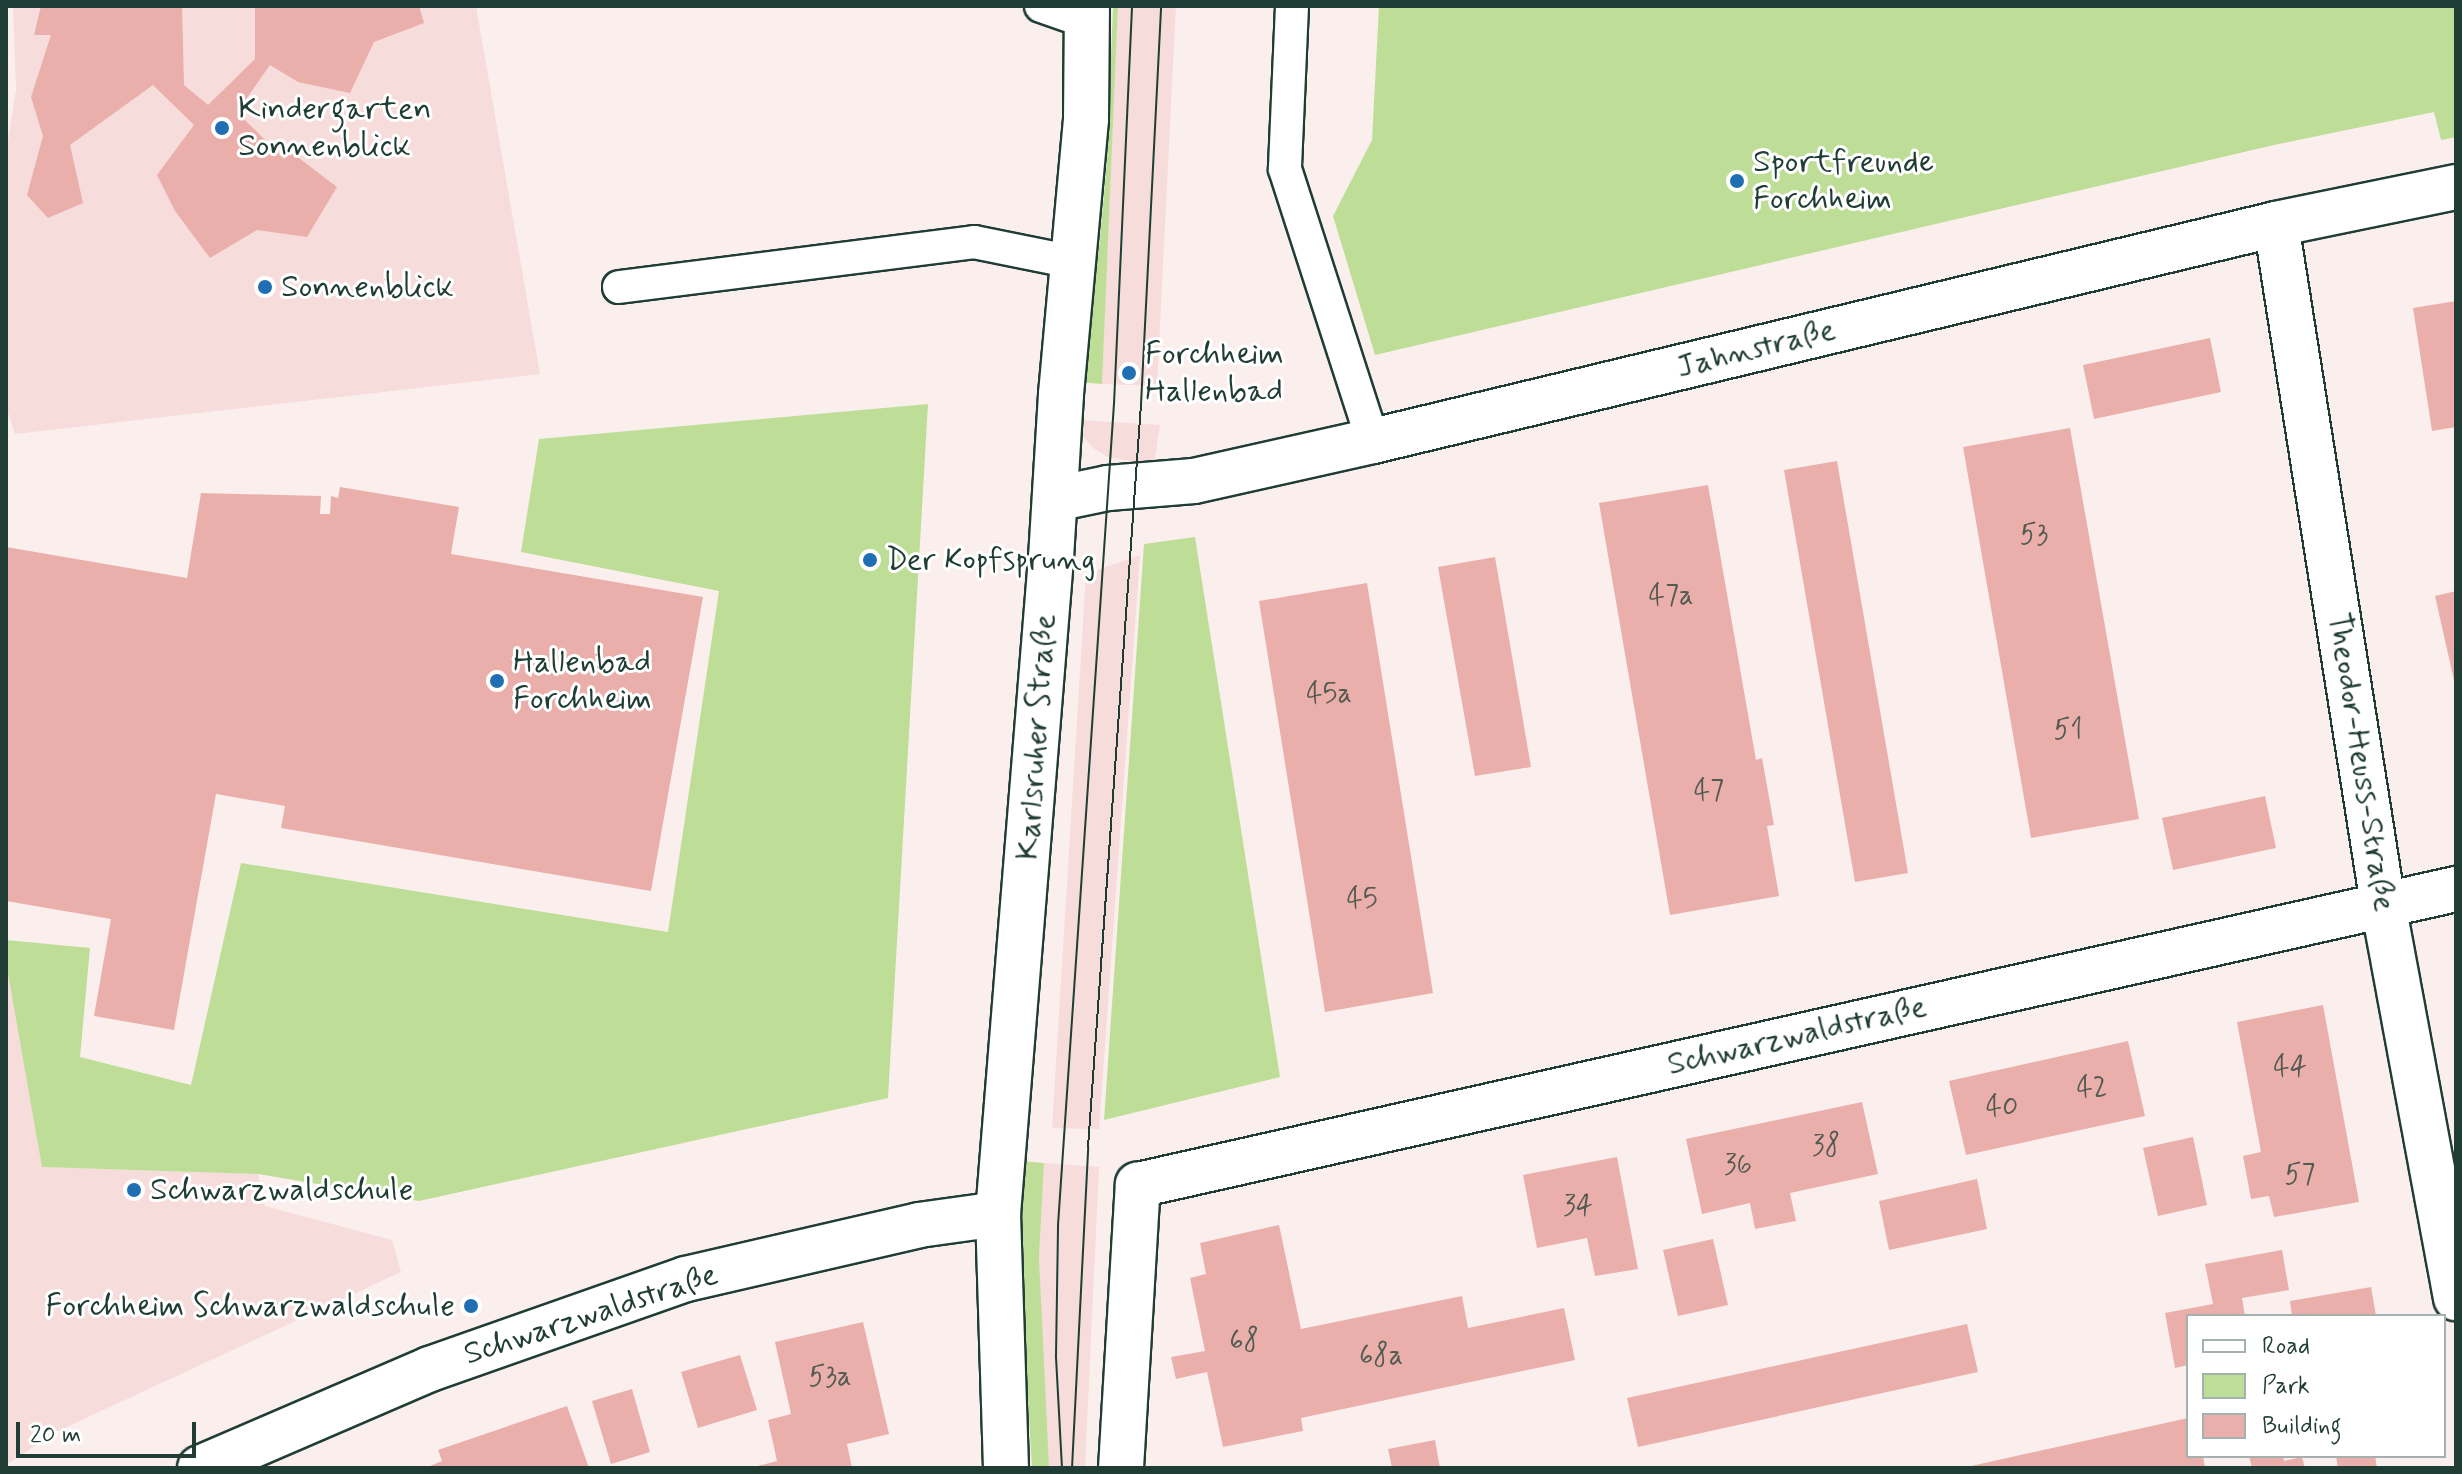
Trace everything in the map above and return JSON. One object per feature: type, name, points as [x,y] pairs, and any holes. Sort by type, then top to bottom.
[{"type":"street","name":"Karlsruher Straße","points":[[1006,1468],[998,1214],[1086,119],[1087,14]]},
{"type":"street","name":"Jahnstraße","points":[[1055,499],[1108,488],[1194,481],[1373,441],[2276,224],[2456,187]]},
{"type":"street","name":"Theodor-Heuss-Straße","points":[[2276,224],[2383,904],[2456,1298]]},
{"type":"street","name":"Schwarzwaldstraße","points":[[1121,1468],[1138,1185],[2456,889]]},
{"type":"street","name":"Schwarzwaldstraße","points":[[200,1468],[430,1369],[686,1279],[919,1225],[998,1214]]},
{"type":"lane","points":[[1041,6],[1087,14]]},
{"type":"lane","points":[[1292,6],[1285,169],[1373,441]]},
{"type":"lane","points":[[619,287],[974,242],[1073,262]]},
{"type":"shaded area","name":"Sonnenblick","points":[[13,6],[476,6],[540,374],[15,434],[6,407],[6,154],[16,90]]},
{"type":"shaded area","points":[[1118,6],[1176,6],[1157,386],[1102,384]]},
{"type":"shaded area","points":[[1078,420],[1160,425],[1154,465],[1108,457],[1093,448],[1083,436]]},
{"type":"shaded area","points":[[1140,555],[1099,1129],[1052,1128],[1086,574]]},
{"type":"shaded area","name":"Schwarzwaldschule","points":[[6,946],[42,1167],[258,1174],[265,1206],[392,1240],[401,1272],[58,1431],[6,1465]]},
{"type":"shaded area","points":[[1044,1163],[1099,1167],[1085,1468],[1046,1468],[1039,1258]]},
{"type":"green space","points":[[1113,6],[1118,6],[1102,384],[1078,382],[1099,249],[1107,161]]},
{"type":"green space","name":"Sportfreunde Forchheim","points":[[1379,6],[2456,6],[2456,137],[2441,140],[2434,112],[2274,145],[1375,355],[1333,216],[1372,140]]},
{"type":"green space","points":[[928,404],[888,1098],[419,1201],[258,1174],[42,1167],[6,962],[6,940],[90,948],[80,1057],[191,1085],[241,863],[668,932],[719,591],[521,552],[539,439]]},
{"type":"green space","points":[[1195,537],[1280,1077],[1104,1120],[1144,544]]},
{"type":"green space","points":[[1021,1161],[1044,1163],[1039,1258],[1049,1468],[1032,1468],[1018,1230]]},
{"type":"building","name":"Kindergarten Sonnenblick","points":[[41,6],[182,6],[184,85],[208,105],[255,59],[255,6],[419,6],[424,23],[374,42],[350,93],[298,82],[270,65],[237,112],[284,159],[291,152],[337,187],[307,237],[257,230],[210,258],[175,211],[157,175],[194,125],[153,85],[70,145],[83,203],[48,218],[27,195],[43,136],[31,97],[51,35],[34,35]]},
{"type":"building","points":[[2456,301],[2456,427],[2432,431],[2413,308]]},
{"type":"building","points":[[2210,338],[2221,392],[2094,419],[2083,365]]},
{"type":"building","points":[[2070,428],[2139,819],[2031,838],[1963,447]]},
{"type":"building","points":[[1837,461],[1908,873],[1855,882],[1784,470]]},
{"type":"building","points":[[1708,485],[1756,760],[1762,758],[1774,825],[1767,826],[1779,896],[1670,915],[1599,503]]},
{"type":"building","points":[[340,487],[459,507],[451,554],[703,597],[651,891],[281,828],[285,806],[216,794],[174,1030],[94,1016],[111,919],[6,901],[6,547],[187,578],[201,493],[321,496],[320,514],[330,514],[331,496],[338,498]]},
{"type":"building","points":[[1495,557],[1531,767],[1475,776],[1438,567]]},
{"type":"building","points":[[1367,583],[1433,993],[1325,1012],[1259,601]]},
{"type":"building","points":[[2456,591],[2456,684],[2455,685],[2435,596]]},
{"type":"building","points":[[2265,796],[2276,848],[2173,870],[2162,818]]},
{"type":"building","points":[[2323,1005],[2359,1202],[2274,1217],[2269,1196],[2251,1199],[2243,1156],[2261,1152],[2237,1022]]},
{"type":"building","points":[[2128,1041],[2145,1116],[1966,1155],[1949,1081]]},
{"type":"building","points":[[1862,1102],[1878,1174],[1790,1193],[1796,1221],[1755,1229],[1750,1203],[1702,1214],[1686,1139]]},
{"type":"building","points":[[2193,1137],[2207,1205],[2158,1216],[2143,1148]]},
{"type":"building","points":[[1617,1157],[1638,1269],[1595,1276],[1587,1238],[1537,1248],[1523,1175]]},
{"type":"building","points":[[1977,1179],[1987,1229],[1889,1250],[1879,1201]]},
{"type":"building","points":[[1279,1225],[1301,1329],[1462,1296],[1468,1328],[1564,1308],[1575,1360],[1301,1418],[1303,1431],[1223,1447],[1207,1372],[1176,1379],[1171,1357],[1205,1351],[1190,1278],[1206,1274],[1200,1243]]},
{"type":"building","points":[[1713,1239],[1728,1305],[1678,1316],[1663,1250]]},
{"type":"building","points":[[2282,1250],[2289,1290],[2242,1298],[2245,1314],[2186,1314],[2186,1365],[2175,1368],[2165,1313],[2213,1304],[2205,1264]]},
{"type":"building","points":[[2371,1287],[2376,1314],[2292,1314],[2290,1301]]},
{"type":"building","points":[[863,1322],[889,1434],[847,1444],[852,1468],[750,1468],[777,1461],[768,1420],[791,1414],[775,1342]]},
{"type":"building","points":[[1967,1324],[1978,1372],[1638,1447],[1627,1398]]},
{"type":"building","points":[[740,1355],[757,1410],[698,1428],[681,1372]]},
{"type":"building","points":[[632,1389],[650,1452],[611,1464],[592,1401]]},
{"type":"building","points":[[567,1406],[589,1468],[425,1468],[442,1461],[438,1450]]},
{"type":"building","points":[[2186,1418],[2186,1458],[2203,1458],[2205,1468],[1962,1468]]},
{"type":"building","points":[[1435,1440],[1440,1468],[1392,1468],[1388,1449]]},
{"type":"building","points":[[2250,1458],[2283,1458],[2284,1461],[2302,1458],[2305,1468],[2252,1468]]},
{"type":"building","points":[[2336,1458],[2375,1458],[2377,1468],[2338,1468]]},
{"type":"tram line","points":[[1062,1468],[1056,1356],[1058,1225],[1114,404],[1132,6]]},
{"type":"tram line","points":[[1072,1468],[1088,1147],[1141,404],[1161,6]]},
{"type":"place","name":"Kindergarten Sonnenblick","points":[[222,128]]},
{"type":"place","name":"Sportfreunde Forchheim","points":[[1737,181]]},
{"type":"place","name":"Sonnenblick","points":[[265,287]]},
{"type":"place","name":"Forchheim Hallenbad","points":[[1129,373]]},
{"type":"place","name":"Der Kopfsprung","points":[[870,560]]},
{"type":"place","name":"Hallenbad Forchheim","points":[[497,681]]},
{"type":"place","name":"Schwarzwaldschule","points":[[134,1190]]},
{"type":"place","name":"Forchheim Schwarzwaldschule","points":[[471,1306]]}]
